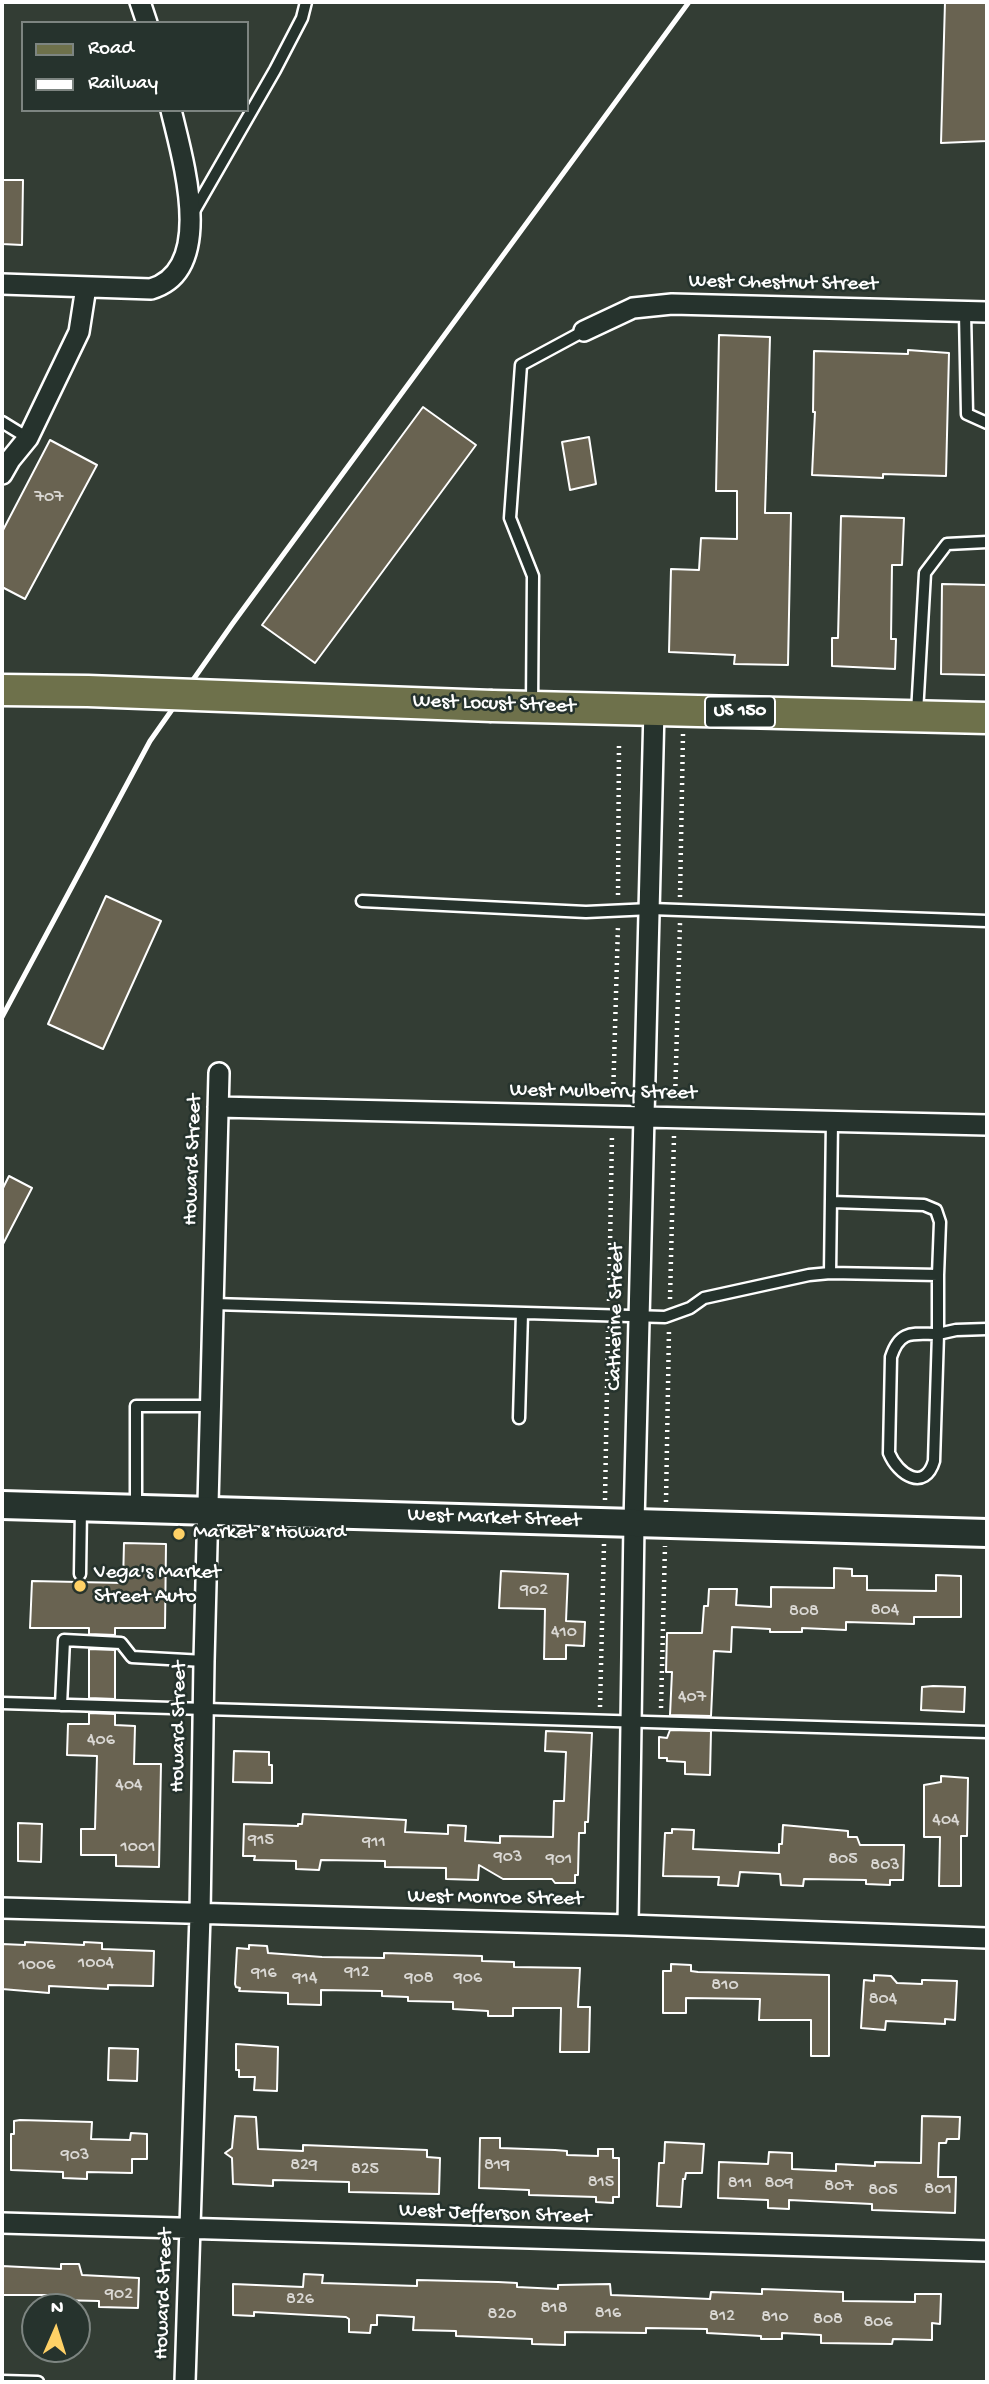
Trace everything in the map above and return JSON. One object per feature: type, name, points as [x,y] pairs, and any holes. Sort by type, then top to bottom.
[{"type":"main road","name":"West Locust Street","points":[[2,690],[987,718]]},
{"type":"street","points":[[140,2],[146,21]]},
{"type":"street","points":[[2,284],[151,289],[170,280],[183,259],[190,238],[191,216],[172,112]]},
{"type":"street","points":[[4,463],[28,438],[79,332],[86,287]]},
{"type":"street","name":"West Chestnut Street","points":[[584,331],[633,308],[672,304],[987,312]]},
{"type":"street","name":"Catherine Street","points":[[628,1925],[634,1523],[651,909],[669,710]]},
{"type":"street","name":"Howard Street","points":[[185,2382],[200,1915],[219,1073]]},
{"type":"street","name":"West Mulberry Street","points":[[218,1107],[987,1125]]},
{"type":"street","name":"West Market Street","points":[[2,1505],[987,1532]]},
{"type":"street","name":"West Monroe Street","points":[[2,1908],[987,1938]]},
{"type":"street","name":"West Jefferson Street","points":[[2,2223],[987,2251]]},
{"type":"lane","points":[[191,216],[275,70],[302,18],[306,2]]},
{"type":"lane","points":[[965,312],[967,414],[987,423]]},
{"type":"lane","points":[[532,706],[533,576],[510,518],[522,365],[584,331]]},
{"type":"lane","points":[[2,422],[28,438]]},
{"type":"lane","points":[[917,716],[925,573],[947,544],[987,542]]},
{"type":"lane","points":[[362,901],[586,912],[651,909],[987,921]]},
{"type":"lane","points":[[830,1273],[832,1121]]},
{"type":"lane","points":[[832,1202],[924,1205],[936,1210],[940,1222],[938,1335],[934,1461],[931,1471],[923,1477],[905,1476],[894,1466],[889,1453],[891,1357],[895,1342],[907,1334],[938,1335],[956,1330],[987,1329]]},
{"type":"lane","points":[[213,1304],[670,1316],[690,1308],[704,1298],[809,1275],[938,1275]]},
{"type":"lane","points":[[519,1418],[522,1313]]},
{"type":"lane","points":[[136,1508],[136,1406],[211,1406]]},
{"type":"lane","points":[[80,1574],[81,1507]]},
{"type":"lane","points":[[61,1705],[64,1640],[121,1643],[132,1657],[204,1661]]},
{"type":"lane","points":[[2,1703],[987,1732]]},
{"type":"lane","points":[[2,2381],[38,2382]]},
{"type":"path","points":[[661,1723],[680,910],[669,710]]},
{"type":"path","points":[[599,1722],[618,911],[618,742]]},
{"type":"building","points":[[945,2],[987,2],[987,141],[941,143]]},
{"type":"building","points":[[2,180],[23,180],[22,245],[2,244]]},
{"type":"building","points":[[719,335],[770,337],[765,513],[791,513],[788,665],[734,664],[735,655],[669,652],[671,569],[699,570],[701,538],[737,539],[737,491],[716,491]]},
{"type":"building","points":[[908,350],[949,353],[946,476],[883,474],[883,478],[812,475],[814,351],[908,354]]},
{"type":"building","points":[[423,407],[476,445],[315,663],[262,625]]},
{"type":"building","points":[[589,437],[596,484],[570,490],[562,442]]},
{"type":"building","points":[[50,440],[97,465],[25,599],[2,587],[2,532]]},
{"type":"building","points":[[841,516],[904,518],[902,565],[892,565],[891,639],[896,639],[895,669],[832,666],[832,638],[838,638]]},
{"type":"building","points":[[942,584],[987,585],[987,675],[941,674]]},
{"type":"building","points":[[106,896],[161,921],[103,1049],[48,1024]]},
{"type":"building","points":[[9,1176],[32,1188],[2,1246],[2,1190]]},
{"type":"building","points":[[124,1543],[166,1544],[165,1628],[115,1628],[115,1635],[89,1634],[89,1628],[30,1628],[32,1581],[123,1583]]},
{"type":"building","points":[[834,1568],[852,1569],[852,1576],[867,1576],[867,1590],[936,1591],[936,1575],[961,1576],[961,1617],[914,1617],[914,1624],[846,1622],[846,1630],[802,1628],[802,1632],[770,1632],[770,1629],[732,1627],[731,1652],[714,1651],[711,1716],[670,1715],[672,1672],[666,1672],[667,1633],[702,1633],[704,1606],[708,1606],[709,1589],[737,1589],[736,1605],[771,1607],[771,1587],[834,1588]]},
{"type":"building","points":[[501,1571],[568,1574],[566,1621],[585,1622],[584,1646],[566,1645],[566,1659],[544,1659],[545,1609],[499,1608]]},
{"type":"building","points":[[89,1649],[115,1650],[115,1699],[89,1698]]},
{"type":"building","points":[[922,1687],[965,1687],[964,1712],[921,1710]]},
{"type":"building","points":[[89,1713],[115,1714],[115,1725],[135,1726],[134,1764],[161,1764],[159,1867],[116,1866],[116,1855],[81,1855],[81,1829],[95,1829],[97,1756],[67,1755],[68,1724],[89,1724]]},
{"type":"building","points":[[670,1730],[711,1731],[710,1775],[685,1774],[685,1762],[659,1758],[659,1737],[667,1738]]},
{"type":"building","points":[[546,1731],[592,1733],[588,1822],[585,1822],[585,1833],[579,1833],[578,1875],[575,1875],[575,1883],[555,1883],[552,1879],[503,1879],[479,1865],[478,1880],[446,1879],[446,1868],[385,1867],[385,1861],[321,1860],[319,1870],[296,1869],[296,1861],[254,1860],[255,1856],[243,1856],[244,1824],[298,1826],[302,1824],[303,1814],[406,1820],[405,1832],[448,1834],[448,1825],[466,1826],[465,1841],[500,1843],[500,1836],[553,1837],[554,1801],[564,1801],[566,1752],[545,1751]]},
{"type":"building","points":[[234,1751],[269,1752],[272,1783],[233,1782]]},
{"type":"building","points":[[941,1776],[968,1778],[967,1836],[961,1836],[961,1886],[939,1886],[940,1837],[924,1837],[924,1785],[941,1782]]},
{"type":"building","points":[[18,1823],[42,1824],[41,1862],[18,1861]]},
{"type":"building","points":[[783,1825],[848,1831],[848,1837],[857,1837],[860,1845],[904,1845],[903,1880],[890,1880],[890,1885],[866,1884],[866,1880],[804,1879],[803,1886],[781,1885],[780,1874],[740,1872],[738,1886],[718,1885],[719,1877],[663,1876],[665,1833],[672,1833],[672,1829],[694,1830],[693,1849],[779,1853]]},
{"type":"building","points":[[25,1942],[84,1945],[84,1942],[102,1943],[102,1949],[154,1951],[153,1986],[108,1985],[108,1989],[49,1986],[49,1993],[2,1989],[2,1944],[25,1945]]},
{"type":"building","points":[[249,1945],[267,1946],[268,1953],[322,1957],[384,1958],[384,1953],[482,1956],[482,1961],[514,1962],[514,1967],[580,1968],[578,2007],[590,2007],[589,2052],[560,2052],[561,2008],[513,2008],[513,2016],[488,2016],[488,2011],[453,2009],[453,2002],[408,2001],[408,1997],[382,1996],[382,1991],[321,1990],[321,2005],[288,2004],[288,1993],[239,1991],[240,1988],[235,1984],[237,1948],[249,1949]]},
{"type":"building","points":[[671,1964],[691,1965],[691,1971],[698,1972],[829,1975],[829,2056],[811,2056],[811,2020],[759,2020],[760,1999],[686,1998],[686,2013],[663,2013],[663,1971],[671,1971]]},
{"type":"building","points":[[874,1975],[891,1976],[897,1983],[922,1984],[922,1980],[957,1981],[955,2020],[945,2019],[945,2024],[886,2021],[885,2030],[861,2028],[864,1980],[874,1981]]},
{"type":"building","points":[[236,2044],[278,2047],[277,2091],[254,2090],[255,2077],[239,2077],[239,2070],[236,2070]]},
{"type":"building","points":[[109,2048],[138,2049],[137,2081],[108,2080]]},
{"type":"building","points":[[235,2116],[256,2117],[258,2149],[303,2151],[303,2145],[427,2150],[427,2157],[440,2158],[439,2194],[349,2192],[349,2182],[273,2180],[273,2186],[233,2184],[232,2158],[225,2153],[232,2148]]},
{"type":"building","points":[[922,2116],[960,2117],[959,2139],[947,2139],[946,2143],[939,2143],[938,2177],[956,2177],[955,2213],[872,2210],[872,2204],[789,2200],[789,2209],[768,2208],[768,2200],[718,2198],[719,2162],[768,2164],[769,2152],[792,2153],[792,2169],[836,2171],[836,2164],[875,2166],[875,2162],[921,2163]]},
{"type":"building","points":[[14,2121],[92,2122],[91,2139],[130,2140],[131,2133],[147,2134],[147,2159],[132,2159],[132,2173],[87,2172],[87,2179],[63,2178],[63,2172],[11,2170],[11,2134],[14,2134]]},
{"type":"building","points":[[480,2138],[500,2138],[500,2148],[567,2151],[567,2155],[598,2156],[598,2149],[613,2149],[613,2158],[619,2158],[619,2197],[613,2197],[613,2203],[596,2202],[596,2197],[529,2195],[529,2190],[479,2188]]},
{"type":"building","points":[[665,2142],[704,2144],[702,2173],[686,2173],[681,2207],[657,2206],[659,2163],[664,2163]]},
{"type":"building","points":[[61,2264],[79,2264],[82,2275],[139,2278],[138,2308],[99,2307],[99,2301],[91,2301],[91,2293],[2,2295],[2,2266],[61,2269]]},
{"type":"building","points":[[304,2274],[323,2275],[322,2283],[417,2286],[417,2280],[498,2282],[517,2283],[517,2287],[558,2289],[558,2285],[610,2284],[611,2295],[710,2299],[711,2292],[762,2294],[762,2289],[843,2292],[843,2301],[915,2302],[915,2294],[941,2294],[940,2324],[932,2323],[932,2340],[893,2339],[892,2344],[821,2343],[821,2335],[782,2333],[782,2339],[761,2339],[761,2336],[707,2333],[707,2329],[646,2328],[646,2333],[565,2332],[565,2345],[532,2344],[532,2339],[456,2336],[456,2331],[413,2330],[414,2317],[377,2315],[377,2325],[371,2325],[370,2333],[349,2332],[349,2319],[346,2317],[254,2312],[254,2316],[233,2315],[233,2284],[303,2287]]},
{"type":"railway","points":[[2,1017],[150,741],[233,623],[689,2]]},
{"type":"place","name":"Market & Howard","points":[[179,1534]]},
{"type":"place","name":"Vega's Market Street Auto","points":[[80,1586]]}]
